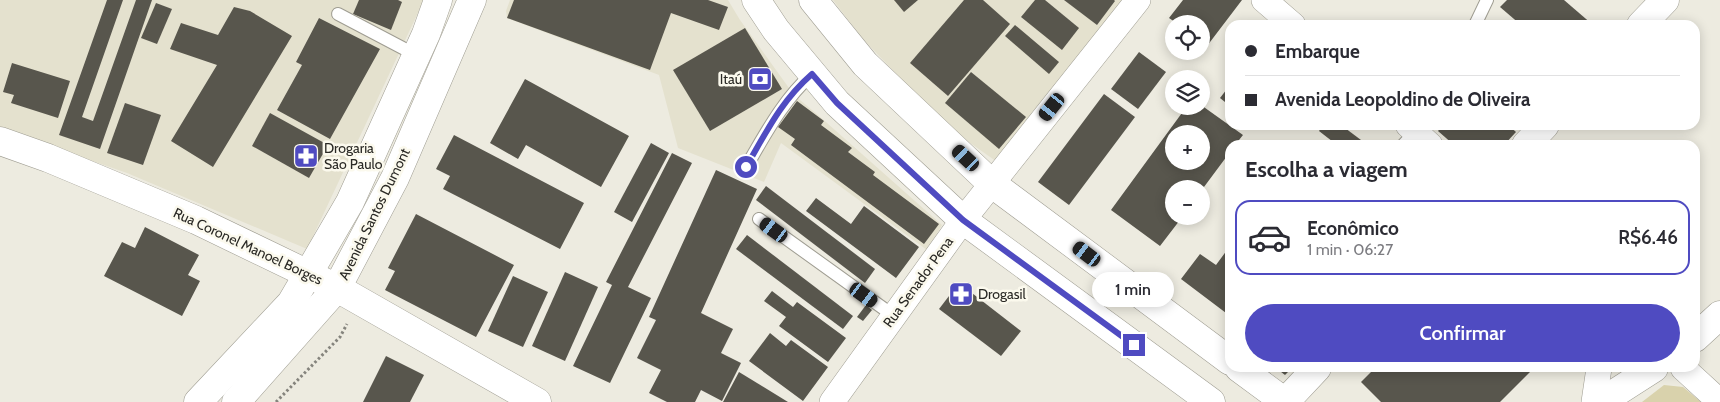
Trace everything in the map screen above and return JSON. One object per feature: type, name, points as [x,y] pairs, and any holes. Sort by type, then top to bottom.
[{"type":"main road","name":"Avenida Santos Dumont","points":[[198,402],[291,303],[350,202],[416,55],[438,0]]},
{"type":"main road","name":"Avenida Santos Dumont","points":[[236,402],[349,295],[394,178],[472,0]]},
{"type":"main road","points":[[756,0],[776,30],[837,103],[963,220],[1211,402]]},
{"type":"main road","points":[[813,0],[865,64],[991,183],[1225,357]]},
{"type":"main road","points":[[1646,20],[1665,0]]},
{"type":"main road","points":[[1531,140],[1540,130]]},
{"type":"main road","name":"Rua Coronel Manoel Borges","points":[[0,141],[48,158],[196,220],[308,274],[349,295],[537,402]]},
{"type":"main road","points":[[1700,333],[1720,315]]},
{"type":"main road","points":[[1244,372],[1285,402],[1313,372]]},
{"type":"main road","points":[[1601,402],[1648,372]]},
{"type":"street","name":"Rua Senador Pena","points":[[832,402],[991,183],[1138,0]]},
{"type":"street","points":[[1264,0],[1286,20]]},
{"type":"street","points":[[1594,402],[1598,372]]},
{"type":"street","points":[[1687,372],[1720,402]]},
{"type":"lane","points":[[1477,20],[1487,0]]},
{"type":"lane","points":[[338,14],[416,55]]},
{"type":"lane","points":[[746,167],[778,111],[797,87],[812,74]]},
{"type":"lane","points":[[759,219],[894,316]]},
{"type":"path","points":[[276,402],[340,337],[349,295]]},
{"type":"shaded area","points":[[0,0],[424,0],[307,249],[127,173],[0,129]]},
{"type":"shaded area","points":[[510,0],[728,0],[740,20],[794,95],[942,225],[927,250],[781,143],[764,182],[678,148],[659,75],[507,18],[506,11]]},
{"type":"shaded area","points":[[833,0],[1127,0],[1000,164],[946,126],[862,38]]},
{"type":"shaded area","points":[[1664,385],[1683,387],[1701,402],[1642,402]]},
{"type":"building","points":[[107,0],[123,0],[82,117],[93,121],[136,0],[152,0],[100,149],[59,135]]},
{"type":"building","points":[[359,0],[398,0],[402,2],[391,30],[353,14]]},
{"type":"building","points":[[514,0],[708,0],[728,7],[719,30],[671,13],[650,70],[507,18]]},
{"type":"building","points":[[894,0],[918,0],[904,12]]},
{"type":"building","points":[[964,0],[983,0],[1010,24],[948,96],[910,63]]},
{"type":"building","points":[[1035,0],[1045,0],[1079,28],[1062,50],[1021,17]]},
{"type":"building","points":[[1064,0],[1114,0],[1115,1],[1097,25]]},
{"type":"building","points":[[1183,0],[1242,0],[1210,42],[1210,15],[1171,15]]},
{"type":"building","points":[[1507,0],[1564,0],[1587,20],[1515,20],[1500,7]]},
{"type":"building","points":[[156,3],[172,9],[157,44],[141,38]]},
{"type":"building","points":[[234,7],[250,11],[292,36],[213,167],[171,141],[217,65],[170,49],[181,23],[218,35]]},
{"type":"building","points":[[319,18],[380,49],[330,139],[277,110],[302,65],[296,62]]},
{"type":"building","points":[[1015,25],[1059,62],[1049,74],[1005,36]]},
{"type":"building","points":[[745,28],[782,89],[710,131],[673,70]]},
{"type":"building","points":[[1139,52],[1165,71],[1138,109],[1111,89]]},
{"type":"building","points":[[12,63],[70,81],[58,118],[11,103],[14,95],[3,92]]},
{"type":"building","points":[[971,72],[1026,117],[999,149],[945,103]]},
{"type":"building","points":[[525,79],[629,136],[601,187],[526,145],[518,159],[490,143]]},
{"type":"building","points":[[1225,92],[1225,102],[1220,98]]},
{"type":"building","points":[[1104,94],[1135,117],[1069,205],[1038,182]]},
{"type":"building","points":[[797,101],[824,121],[821,125],[852,148],[848,152],[875,172],[873,175],[939,224],[924,244],[791,145],[795,139],[778,127]]},
{"type":"building","points":[[125,103],[161,115],[143,165],[107,153]]},
{"type":"building","points":[[1210,111],[1225,122],[1225,130],[1236,130],[1243,135],[1239,140],[1225,140],[1225,159],[1209,180],[1165,180],[1165,225],[1176,225],[1160,246],[1111,210],[1165,136],[1165,170],[1210,170],[1210,125],[1173,125],[1180,115],[1210,115]]},
{"type":"building","points":[[270,113],[328,145],[309,178],[252,146]]},
{"type":"building","points":[[1348,130],[1361,140],[1331,140],[1319,131]]},
{"type":"building","points":[[1514,130],[1516,132],[1509,140],[1448,140],[1438,131]]},
{"type":"building","points":[[454,135],[584,203],[560,249],[443,189],[450,176],[436,169]]},
{"type":"building","points":[[651,143],[669,153],[632,222],[614,212]]},
{"type":"building","points":[[672,153],[692,163],[628,287],[651,298],[610,383],[573,366],[612,285],[606,282]]},
{"type":"building","points":[[716,170],[757,189],[701,313],[733,329],[721,353],[741,363],[722,401],[701,390],[695,402],[667,402],[649,393],[661,370],[637,358],[656,320],[649,317]]},
{"type":"building","points":[[766,186],[875,269],[865,283],[756,200]]},
{"type":"building","points":[[816,198],[851,224],[864,206],[919,247],[896,278],[806,211]]},
{"type":"building","points":[[416,214],[514,265],[476,337],[385,290],[395,271],[388,268]]},
{"type":"building","points":[[145,227],[199,255],[188,275],[200,281],[182,316],[104,276],[122,242],[135,248]]},
{"type":"building","points":[[747,235],[853,316],[843,329],[736,249]]},
{"type":"building","points":[[1225,253],[1225,312],[1181,279],[1200,254],[1216,265]]},
{"type":"building","points":[[565,272],[598,287],[565,361],[532,346]]},
{"type":"building","points":[[513,276],[548,292],[523,347],[488,331]]},
{"type":"building","points":[[959,283],[1021,331],[1001,356],[939,309]]},
{"type":"building","points":[[772,291],[793,307],[797,302],[846,338],[828,362],[779,326],[786,317],[764,301]]},
{"type":"building","points":[[866,305],[872,310],[863,321],[857,317]]},
{"type":"building","points":[[770,333],[786,346],[791,340],[828,367],[803,401],[749,361]]},
{"type":"building","points":[[386,356],[424,375],[410,402],[363,402]]},
{"type":"building","points":[[739,372],[788,402],[723,402]]},
{"type":"building","points":[[1371,372],[1530,372],[1500,402],[1381,402],[1361,382]]},
{"type":"place","name":"Itaú","points":[[760,79]]},
{"type":"place","name":"Drogaria São Paulo","points":[[306,156]]},
{"type":"place","name":"Drogasil","points":[[961,294]]},
{"type":"route","points":[[746,167],[778,111],[797,87],[812,74],[837,103],[963,220],[1134,345]]}]
